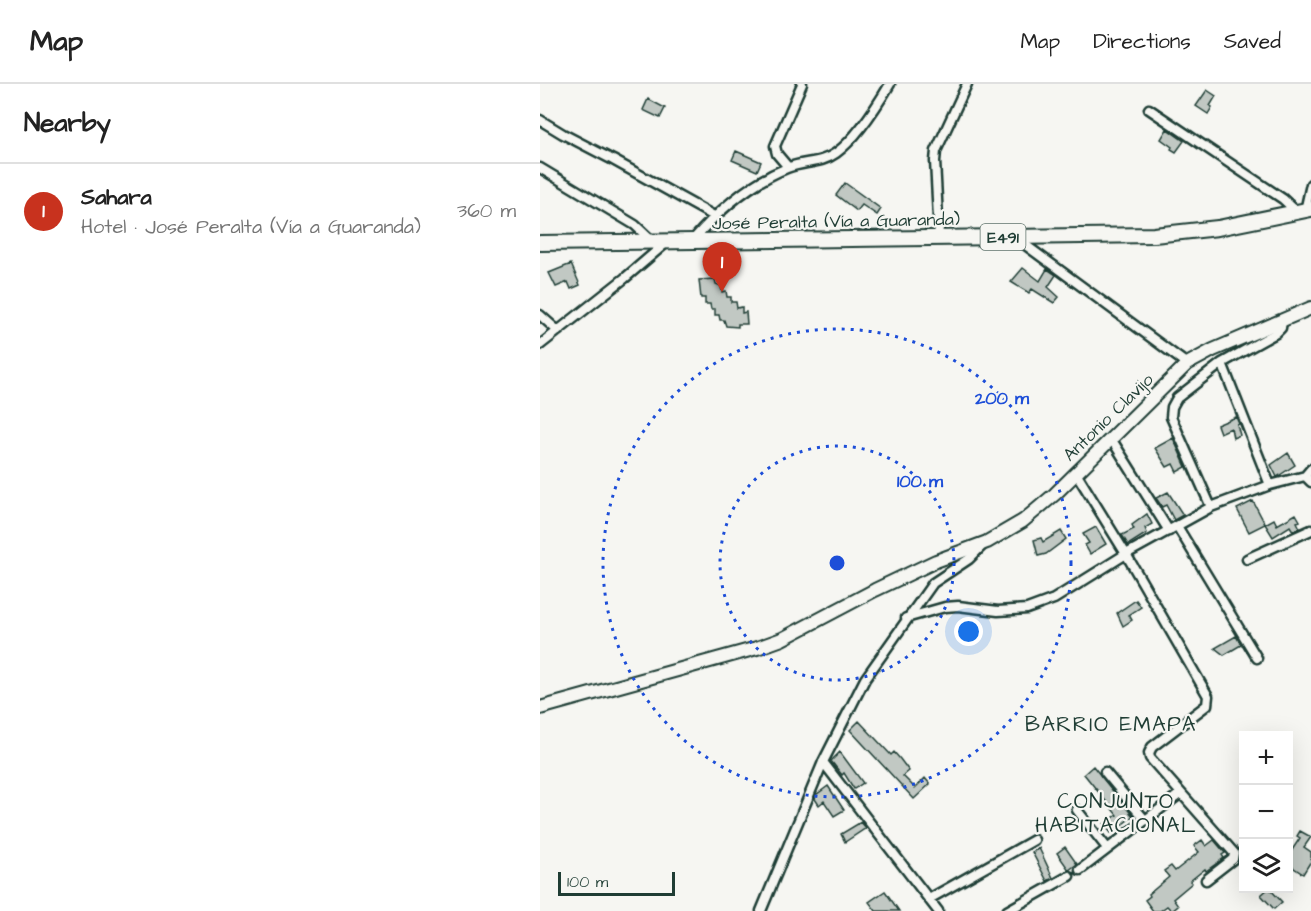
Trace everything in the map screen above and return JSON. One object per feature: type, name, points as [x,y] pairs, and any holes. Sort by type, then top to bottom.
[{"type":"highway","name":"José Peralta (Vía a Guaranda)","points":[[540,243],[1154,235],[1218,228],[1305,211]]},
{"type":"main road","name":"Antonio Clavijo","points":[[540,708],[757,648],[782,639],[936,561],[987,542],[1023,521],[1055,494],[1187,364],[1213,350],[1311,308]]},
{"type":"street","points":[[789,167],[777,154],[775,146],[802,84]]},
{"type":"street","points":[[692,241],[714,216],[739,196],[789,167],[818,162],[838,152],[852,139],[890,84]]},
{"type":"street","points":[[939,237],[934,161],[936,151],[967,84]]},
{"type":"street","points":[[1149,109],[1283,199],[1305,211],[1311,184]]},
{"type":"street","points":[[540,120],[714,216]]},
{"type":"street","points":[[540,168],[635,225],[653,241]]},
{"type":"street","points":[[1015,236],[1187,364]]},
{"type":"street","points":[[540,345],[668,242]]},
{"type":"street","points":[[540,315],[558,331]]},
{"type":"street","points":[[1211,507],[1171,417],[1172,407],[1177,398],[1222,363],[1276,333],[1281,328],[1281,321]]},
{"type":"street","points":[[1222,363],[1270,485]]},
{"type":"street","points":[[1112,440],[1173,528],[1257,658]]},
{"type":"street","points":[[1076,473],[1208,696],[1207,705],[1152,747],[1149,753],[1150,758],[1234,853],[1233,859],[1206,880]]},
{"type":"street","points":[[906,618],[945,607],[958,606],[998,611],[1027,609],[1054,599],[1126,554],[1211,507],[1270,485],[1309,476]]},
{"type":"street","points":[[1247,559],[1311,530]]},
{"type":"street","points":[[761,911],[824,762],[865,679],[906,618],[936,579],[969,558],[987,542]]},
{"type":"street","points":[[824,762],[938,911]]},
{"type":"street","points":[[1105,771],[1145,820]]},
{"type":"street","points":[[1080,870],[1180,793]]},
{"type":"street","points":[[1077,810],[1107,848]]},
{"type":"street","points":[[929,899],[1034,840]]},
{"type":"street","points":[[1006,911],[1069,876]]},
{"type":"building","points":[[1207,90],[1216,96],[1208,114],[1196,106]]},
{"type":"building","points":[[648,99],[665,108],[660,118],[643,110]]},
{"type":"building","points":[[1167,129],[1184,141],[1176,152],[1161,139]]},
{"type":"building","points":[[736,151],[761,162],[757,171],[732,160]]},
{"type":"building","points":[[845,183],[881,209],[877,215],[862,205],[857,211],[836,195]]},
{"type":"building","points":[[571,264],[580,285],[571,289],[568,282],[556,287],[549,273]]},
{"type":"building","points":[[1023,268],[1040,281],[1047,269],[1056,275],[1048,287],[1059,297],[1054,303],[1032,289],[1029,293],[1011,282]]},
{"type":"building","points":[[715,279],[716,284],[721,286],[722,292],[726,291],[727,297],[731,297],[731,302],[736,302],[737,308],[742,307],[742,313],[746,312],[747,324],[738,324],[738,327],[726,326],[724,320],[720,320],[719,315],[715,315],[715,309],[711,309],[710,304],[705,304],[705,298],[701,298],[699,280]]},
{"type":"building","points":[[1236,417],[1240,435],[1233,438],[1231,428],[1220,433],[1217,425]]},
{"type":"building","points":[[1173,438],[1186,467],[1177,472],[1173,464],[1167,467],[1155,448]]},
{"type":"building","points":[[1288,453],[1295,465],[1277,477],[1271,465]]},
{"type":"building","points":[[1168,492],[1183,515],[1174,520],[1166,505],[1162,507],[1156,498]]},
{"type":"building","points":[[1253,501],[1265,524],[1249,532],[1237,509]]},
{"type":"building","points":[[1147,514],[1152,524],[1145,528],[1147,533],[1128,545],[1122,535],[1134,529],[1132,525]]},
{"type":"building","points":[[1296,514],[1300,521],[1297,522],[1300,528],[1293,531],[1290,526],[1273,537],[1265,524],[1274,519],[1277,525]]},
{"type":"building","points":[[1096,527],[1106,544],[1090,554],[1085,545],[1089,543],[1083,534]]},
{"type":"building","points":[[1061,531],[1066,539],[1046,554],[1038,556],[1034,540],[1041,538],[1043,542]]},
{"type":"building","points":[[1136,600],[1141,607],[1129,615],[1132,620],[1123,626],[1117,613]]},
{"type":"building","points":[[1236,636],[1241,645],[1224,655],[1215,648]]},
{"type":"building","points":[[859,721],[891,755],[894,752],[900,759],[909,771],[903,776],[915,788],[925,778],[930,784],[914,799],[850,730]]},
{"type":"building","points":[[840,752],[863,783],[854,789],[844,773],[842,775],[831,761]]},
{"type":"building","points":[[1093,766],[1133,816],[1111,833],[1104,824],[1117,815],[1084,774]]},
{"type":"building","points":[[828,786],[844,810],[834,816],[824,801],[819,805],[815,799],[816,795]]},
{"type":"building","points":[[861,822],[866,828],[845,842],[841,834]]},
{"type":"building","points":[[1300,831],[1311,837],[1304,847],[1311,852],[1311,861],[1303,874],[1293,867],[1293,848],[1300,838],[1297,836]]},
{"type":"building","points":[[1202,840],[1206,846],[1214,840],[1225,853],[1222,855],[1224,858],[1190,881],[1192,883],[1173,899],[1178,906],[1172,911],[1167,906],[1160,911],[1153,911],[1145,900],[1169,877],[1164,871],[1171,866],[1175,871],[1199,852],[1194,846]]},
{"type":"building","points":[[1065,847],[1077,864],[1069,870],[1057,853]]},
{"type":"building","points":[[1039,848],[1053,878],[1047,881],[1032,852]]},
{"type":"building","points":[[885,891],[899,911],[876,911],[869,902]]},
{"type":"building","points":[[1274,893],[1282,902],[1274,909],[1261,895]]},
{"type":"place","name":"Sahara","points":[[722,292]]},
{"type":"district","name":"BARRIO EMAPA","points":[[1111,724]]},
{"type":"district","name":"CONJUNTO HABITACIONAL","points":[[1116,813]]}]
